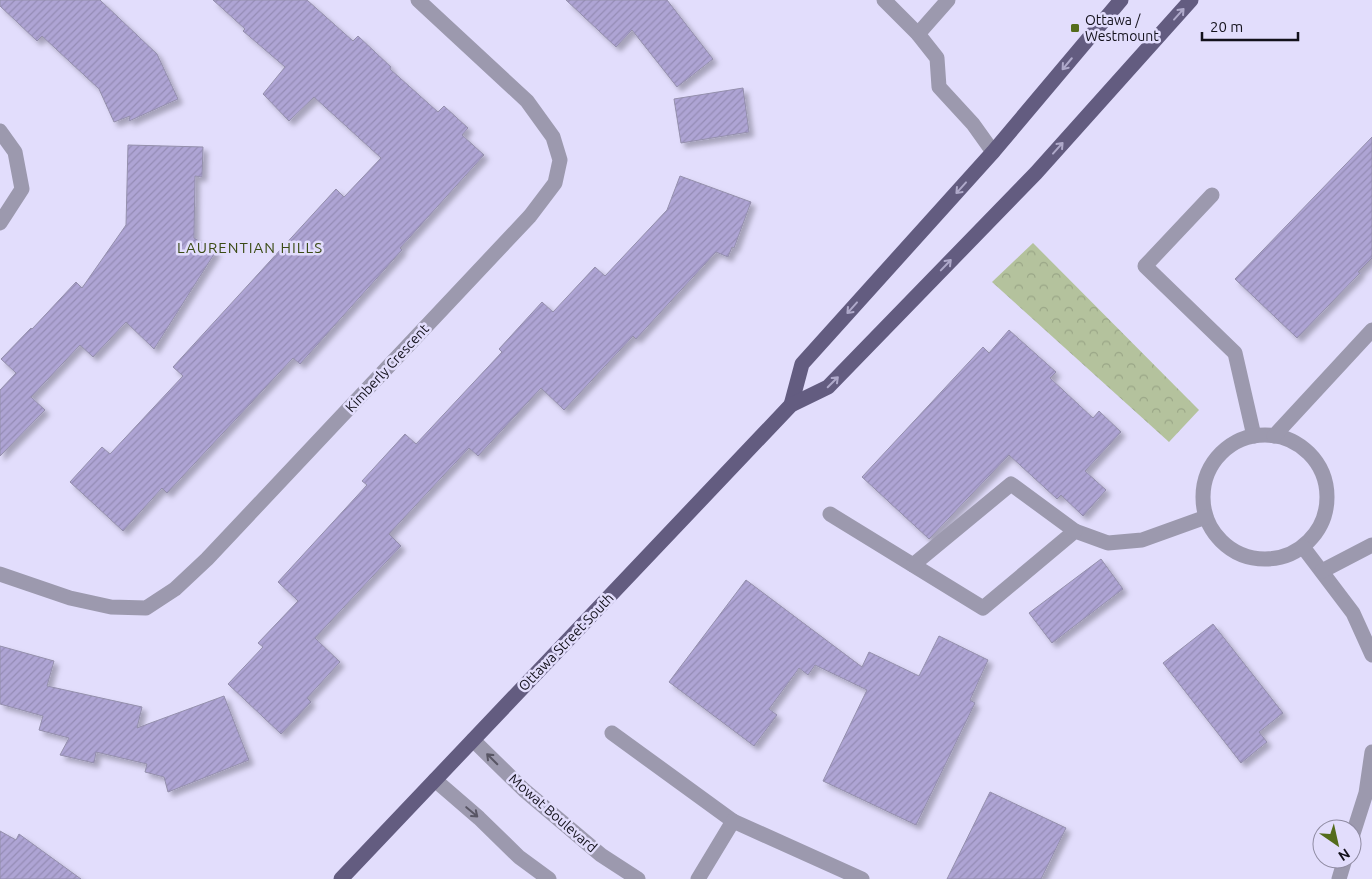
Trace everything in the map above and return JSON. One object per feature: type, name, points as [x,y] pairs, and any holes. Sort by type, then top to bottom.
[{"type":"main road","points":[[791,405],[802,364],[994,152],[1120,0]]},
{"type":"main road","points":[[791,405],[828,387],[1036,173],[1191,0]]},
{"type":"main road","name":"Ottawa Street South","points":[[341,879],[791,405]]},
{"type":"street","name":"Kimberly Crescent","points":[[0,574],[70,598],[111,607],[146,608],[175,589],[207,560],[523,223],[554,183],[560,160],[558,152],[553,137],[527,101],[418,0]]},
{"type":"street","points":[[884,0],[918,34],[937,58],[939,87],[973,124],[994,152]]},
{"type":"street","points":[[918,34],[948,0]]},
{"type":"street","points":[[0,131],[15,152],[22,189],[0,223]]},
{"type":"street","points":[[1212,195],[1145,266],[1235,353],[1254,436]]},
{"type":"street","points":[[1274,436],[1372,330]]},
{"type":"street","points":[[1254,436],[1274,436],[1288,439],[1305,449],[1319,465],[1328,493],[1326,510],[1318,530],[1303,547],[1283,557],[1261,560],[1247,557],[1228,547],[1211,529],[1203,508],[1206,477],[1222,452],[1234,443],[1254,436]]},
{"type":"street","points":[[912,565],[1011,484],[1075,531],[1108,543],[1142,540],[1206,517]]},
{"type":"street","points":[[830,514],[983,608],[1075,531]]},
{"type":"street","points":[[1322,571],[1372,545]]},
{"type":"street","points":[[1303,547],[1353,613],[1372,655]]},
{"type":"street","points":[[612,733],[733,821],[862,879]]},
{"type":"street","name":"Mowat Boulevard","points":[[473,740],[524,790],[601,854],[638,879]]},
{"type":"street","points":[[1358,819],[1366,793],[1372,752]]},
{"type":"street","points":[[435,780],[479,818],[519,857],[549,879]]},
{"type":"street","points":[[698,879],[733,821]]},
{"type":"green space","points":[[1033,243],[1199,410],[1169,442],[992,282]]},
{"type":"building","points":[[0,0],[100,0],[157,54],[178,99],[129,121],[130,116],[114,122],[99,89],[42,36],[37,41],[0,6]]},
{"type":"building","points":[[213,0],[307,0],[353,41],[358,36],[391,67],[390,69],[438,112],[444,106],[468,128],[462,135],[484,155],[400,248],[402,250],[300,364],[293,358],[167,493],[162,488],[123,531],[70,482],[102,447],[110,454],[183,376],[173,367],[336,189],[344,197],[381,158],[314,97],[289,121],[263,94],[285,67],[243,31],[245,29]]},
{"type":"building","points":[[566,0],[667,0],[713,59],[677,87],[632,30],[616,47]]},
{"type":"building","points":[[743,88],[749,132],[681,143],[674,99]]},
{"type":"building","points":[[1372,137],[1372,258],[1358,272],[1360,273],[1297,338],[1235,279]]},
{"type":"building","points":[[128,145],[203,147],[202,177],[195,176],[194,238],[216,251],[154,349],[126,322],[93,357],[80,345],[31,397],[45,410],[0,456],[0,390],[16,373],[1,359],[76,282],[82,288],[126,225]]},
{"type":"building","points":[[680,176],[751,202],[734,248],[732,247],[728,257],[716,252],[636,339],[633,336],[564,410],[541,388],[478,456],[469,448],[389,534],[401,546],[315,638],[340,662],[307,698],[311,702],[281,734],[228,684],[263,647],[258,643],[298,601],[278,582],[367,485],[362,481],[405,434],[416,444],[502,352],[499,349],[542,302],[553,312],[595,267],[605,276],[667,210]]},
{"type":"building","points":[[1009,330],[1056,372],[1050,378],[1093,418],[1099,411],[1121,432],[1085,471],[1106,490],[1083,516],[1061,495],[1057,499],[1009,455],[929,539],[862,477],[983,347],[989,353]]},
{"type":"building","points":[[1101,559],[1123,589],[1052,643],[1029,613]]},
{"type":"building","points":[[746,580],[862,667],[869,652],[919,676],[939,636],[988,660],[970,700],[975,703],[916,825],[823,781],[867,690],[815,665],[808,675],[799,668],[769,709],[777,715],[754,746],[669,682]]},
{"type":"building","points":[[1213,624],[1283,713],[1259,732],[1267,742],[1241,763],[1163,663]]},
{"type":"building","points":[[0,646],[54,661],[47,686],[142,707],[137,728],[224,696],[249,760],[168,792],[164,777],[145,772],[147,764],[96,752],[94,763],[60,755],[69,738],[39,730],[43,716],[0,704]]},
{"type":"building","points":[[990,792],[1066,828],[1041,879],[947,879]]},
{"type":"building","points":[[0,831],[16,840],[19,834],[81,879],[0,879]]},
{"type":"place","name":"Ottawa / Westmount","points":[[1075,28]]},
{"type":"district","name":"LAURENTIAN HILLS","points":[[250,248]]}]
